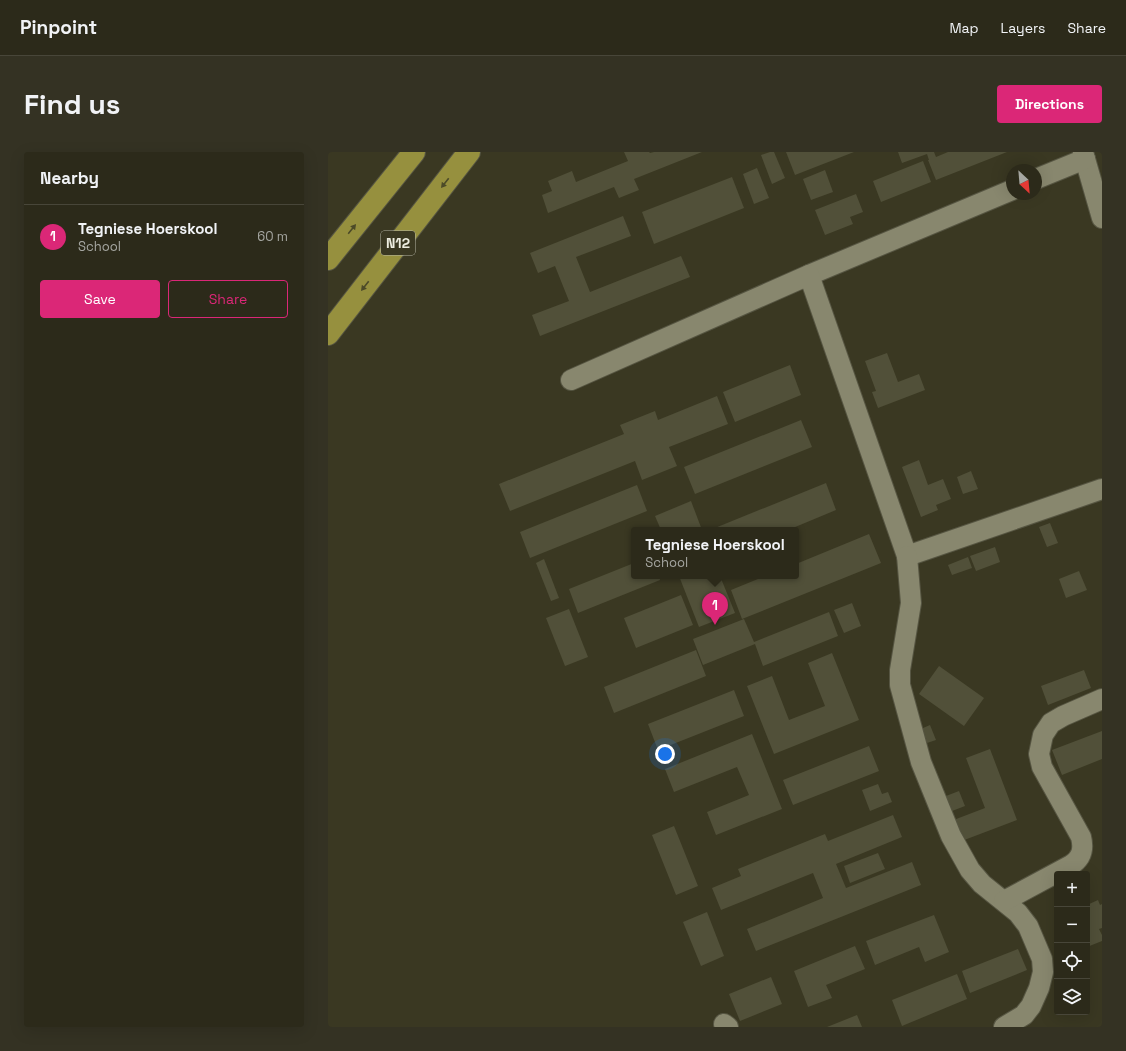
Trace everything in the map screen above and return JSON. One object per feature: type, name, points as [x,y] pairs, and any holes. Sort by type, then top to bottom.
[{"type":"highway","points":[[329,255],[414,152]]},
{"type":"highway","name":"N12","points":[[328,334],[469,152]]},
{"type":"lane","points":[[1042,176],[1084,155],[1102,218]]},
{"type":"lane","points":[[570,380],[809,275],[1006,193]]},
{"type":"lane","points":[[809,275],[907,556],[911,602],[900,670],[900,685],[921,762],[951,836],[961,855],[976,878],[1018,913],[1028,926],[1042,959],[1043,972],[1039,988],[1031,1006],[1024,1015],[1004,1027]]},
{"type":"lane","points":[[907,556],[1102,489]]},
{"type":"lane","points":[[1004,900],[1071,865],[1081,856],[1083,844],[1081,837],[1042,767],[1039,754],[1043,735],[1051,723],[1102,699]]},
{"type":"building","points":[[624,152],[702,152],[634,179],[639,190],[619,198],[614,187],[548,213],[542,195],[552,191],[548,181],[572,171],[576,182],[628,161]]},
{"type":"building","points":[[774,152],[785,178],[772,184],[761,155]]},
{"type":"building","points":[[786,152],[854,152],[795,175]]},
{"type":"building","points":[[898,152],[934,152],[936,157],[948,152],[1007,152],[936,180],[927,154],[902,163]]},
{"type":"building","points":[[923,161],[931,182],[881,202],[873,181]]},
{"type":"building","points":[[757,168],[769,198],[754,204],[743,174]]},
{"type":"building","points":[[825,170],[833,192],[811,200],[803,179]]},
{"type":"building","points":[[732,177],[744,208],[654,244],[642,212]]},
{"type":"building","points":[[856,194],[863,212],[850,217],[853,224],[825,235],[815,210]]},
{"type":"building","points":[[623,216],[631,236],[576,257],[590,292],[681,256],[690,277],[540,336],[532,315],[569,301],[555,266],[538,273],[530,253]]},
{"type":"building","points":[[887,353],[898,382],[919,374],[925,390],[878,408],[872,392],[876,391],[865,361]]},
{"type":"building","points":[[790,365],[801,395],[735,422],[723,392]]},
{"type":"building","points":[[717,396],[728,424],[669,447],[677,466],[642,480],[635,461],[510,511],[499,484],[624,434],[620,425],[655,411],[658,420]]},
{"type":"building","points":[[801,420],[812,447],[695,494],[684,467]]},
{"type":"building","points":[[919,460],[928,485],[943,479],[951,499],[936,505],[938,510],[921,517],[902,467]]},
{"type":"building","points":[[971,471],[978,489],[963,494],[957,477]]},
{"type":"building","points":[[826,483],[836,510],[795,527],[717,527]]},
{"type":"building","points":[[637,485],[647,511],[530,558],[520,532]]},
{"type":"building","points":[[691,501],[701,527],[660,527],[655,516]]},
{"type":"building","points":[[1050,523],[1058,543],[1047,547],[1039,527]]},
{"type":"building","points":[[869,534],[881,563],[742,619],[731,590],[758,579],[799,579],[799,563]]},
{"type":"building","points":[[995,547],[1000,562],[976,571],[970,556]]},
{"type":"building","points":[[968,557],[972,568],[952,575],[948,565]]},
{"type":"building","points":[[544,559],[559,598],[551,601],[536,563]]},
{"type":"building","points":[[631,564],[631,579],[660,580],[578,613],[569,589]]},
{"type":"building","points":[[1079,571],[1087,590],[1066,598],[1059,579]]},
{"type":"building","points":[[680,579],[721,579],[735,613],[699,627]]},
{"type":"building","points":[[681,595],[693,625],[636,648],[624,618]]},
{"type":"building","points":[[852,603],[861,626],[844,633],[834,610]]},
{"type":"building","points":[[569,609],[588,657],[565,666],[546,618]]},
{"type":"building","points":[[829,612],[838,636],[763,666],[755,644],[703,665],[693,639],[744,619],[754,642]]},
{"type":"building","points":[[696,650],[706,676],[614,713],[604,687]]},
{"type":"building","points":[[832,653],[859,720],[774,754],[747,686],[772,676],[789,720],[825,706],[808,663]]},
{"type":"building","points":[[939,666],[984,698],[964,726],[919,694]]},
{"type":"building","points":[[1084,670],[1091,688],[1048,705],[1041,686]]},
{"type":"building","points":[[734,690],[744,716],[658,750],[648,724]]},
{"type":"building","points":[[930,725],[936,740],[921,745],[916,731]]},
{"type":"building","points":[[1102,731],[1102,759],[1062,775],[1052,750]]},
{"type":"building","points":[[752,734],[782,809],[716,835],[707,812],[749,795],[737,767],[674,792],[665,769]]},
{"type":"building","points":[[869,746],[879,771],[793,805],[783,780]]},
{"type":"building","points":[[990,749],[1017,820],[959,842],[951,821],[985,808],[966,758]]},
{"type":"building","points":[[878,784],[882,794],[888,792],[892,802],[870,811],[862,790]]},
{"type":"building","points":[[959,791],[965,806],[952,811],[946,796]]},
{"type":"building","points":[[893,815],[902,837],[836,864],[846,888],[912,862],[921,885],[756,951],[747,929],[823,898],[813,873],[721,910],[712,888],[741,876],[738,869],[825,834],[828,841]]},
{"type":"building","points":[[674,826],[698,886],[676,895],[652,835]]},
{"type":"building","points":[[878,853],[885,869],[850,883],[844,866]]},
{"type":"building","points":[[1098,900],[1100,905],[1102,904],[1102,928],[1099,929],[1102,935],[1102,941],[1090,946],[1090,907],[1090,904]]},
{"type":"building","points":[[707,912],[724,956],[701,966],[683,922]]},
{"type":"building","points":[[934,915],[949,952],[925,962],[919,947],[875,965],[866,941]]},
{"type":"building","points":[[855,946],[865,969],[826,985],[832,998],[808,1007],[794,971]]},
{"type":"building","points":[[1018,949],[1027,970],[970,993],[962,971]]},
{"type":"building","points":[[957,974],[967,999],[902,1026],[892,1000]]},
{"type":"building","points":[[771,977],[782,1004],[740,1021],[729,994]]},
{"type":"building","points":[[857,1015],[862,1027],[827,1027]]},
{"type":"place","name":"Tegniese Hoerskool","points":[[715,625]]}]
